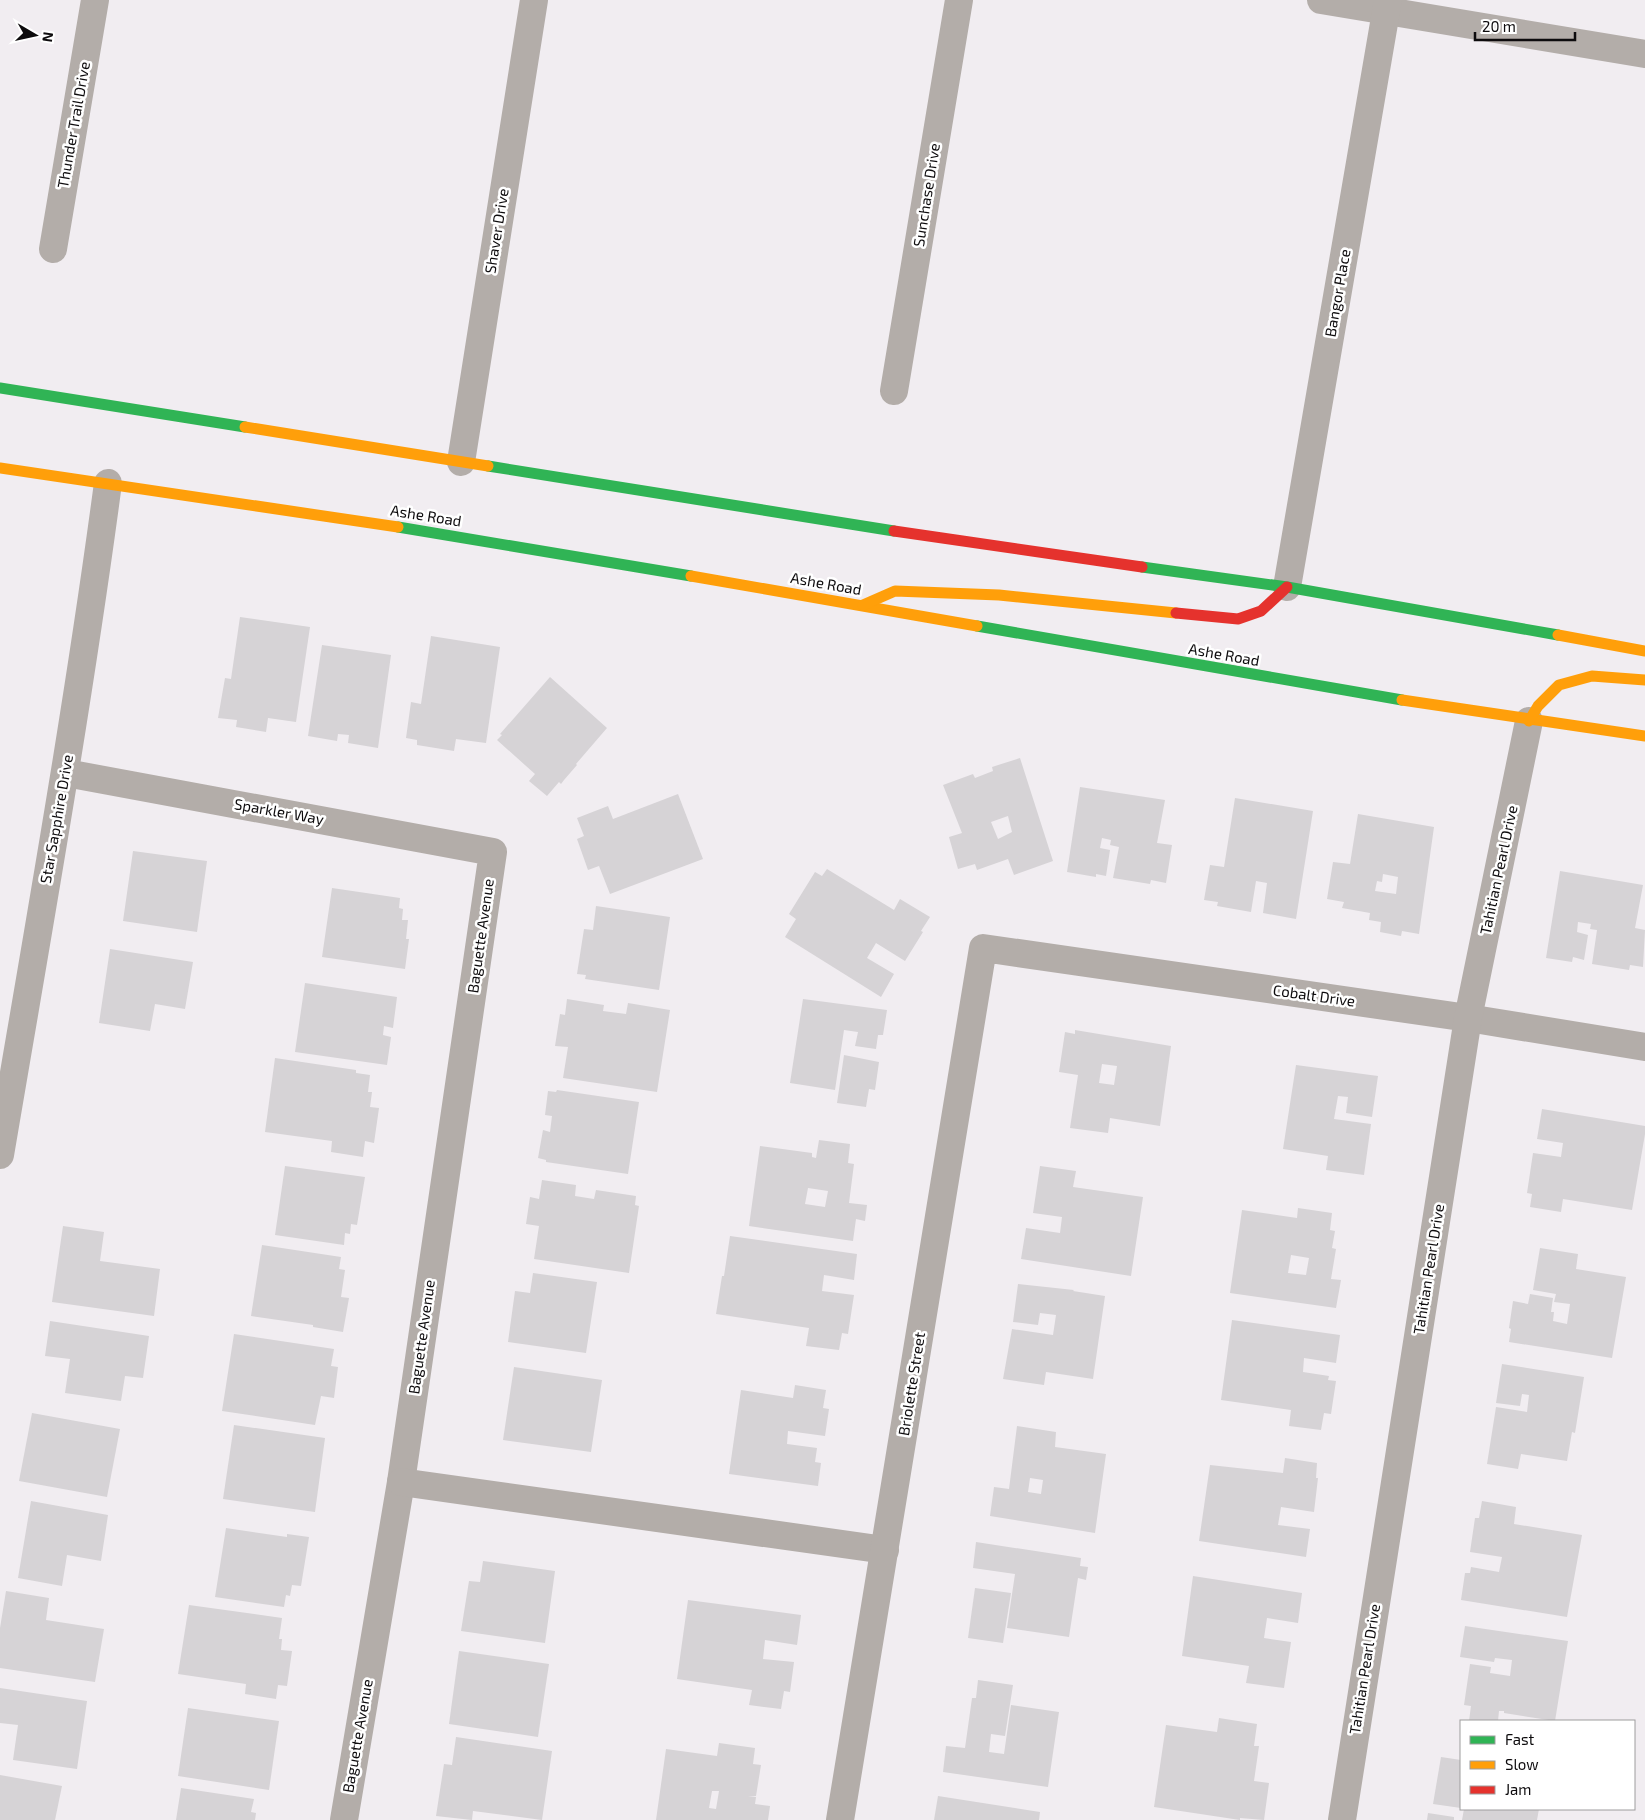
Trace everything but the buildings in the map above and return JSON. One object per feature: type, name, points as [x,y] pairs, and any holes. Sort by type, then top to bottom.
[{"type":"main road","points":[[0,388],[937,538],[1288,587],[1645,651]]},
{"type":"main road","name":"Ashe Road","points":[[0,468],[452,536],[863,605],[1229,672],[1529,721],[1645,736]]},
{"type":"main road","points":[[863,605],[895,592],[990,595],[1238,619],[1261,611],[1288,587]]},
{"type":"main road","points":[[1529,721],[1538,706],[1559,685],[1592,676],[1645,680]]},
{"type":"street","name":"Thunder Trail Drive","points":[[53,249],[95,0]]},
{"type":"street","name":"Shaver Drive","points":[[461,462],[534,0]]},
{"type":"street","name":"Sunchase Drive","points":[[894,391],[959,0]]},
{"type":"street","points":[[1321,0],[1387,5],[1645,54]]},
{"type":"street","name":"Bangor Place","points":[[1288,587],[1387,5]]},
{"type":"street","name":"Star Sapphire Drive","points":[[0,1155],[66,773],[108,483]]},
{"type":"street","name":"Tahitian Pearl Drive","points":[[1342,1820],[1468,1018],[1529,721]]},
{"type":"street","name":"Sparkler Way","points":[[66,773],[493,852]]},
{"type":"street","name":"Baguette Avenue","points":[[344,1820],[401,1482],[493,852]]},
{"type":"street","name":"Cobalt Drive","points":[[983,948],[1468,1018],[1645,1047]]},
{"type":"street","name":"Briolette Street","points":[[840,1820],[983,948]]},
{"type":"street","points":[[401,1482],[885,1550]]},
{"type":"traffic: fast","points":[[0,388],[245,427]]},
{"type":"traffic: fast","points":[[488,466],[894,531]]},
{"type":"traffic: fast","points":[[398,527],[691,576]]},
{"type":"traffic: fast","points":[[1142,567],[1287,587],[1558,635]]},
{"type":"traffic: fast","points":[[977,626],[1402,700]]},
{"type":"traffic: slow","points":[[245,427],[488,466]]},
{"type":"traffic: slow","points":[[0,468],[398,527]]},
{"type":"traffic: slow","points":[[691,576],[977,626]]},
{"type":"traffic: slow","points":[[863,605],[895,591],[999,595],[1176,613]]},
{"type":"traffic: slow","points":[[1558,635],[1645,651]]},
{"type":"traffic: slow","points":[[1529,721],[1538,706],[1559,685],[1592,676],[1645,680]]},
{"type":"traffic: slow","points":[[1402,700],[1645,736]]},
{"type":"traffic: jam","points":[[894,531],[1142,567]]},
{"type":"traffic: jam","points":[[1176,613],[1238,619],[1261,611],[1287,587]]}]
